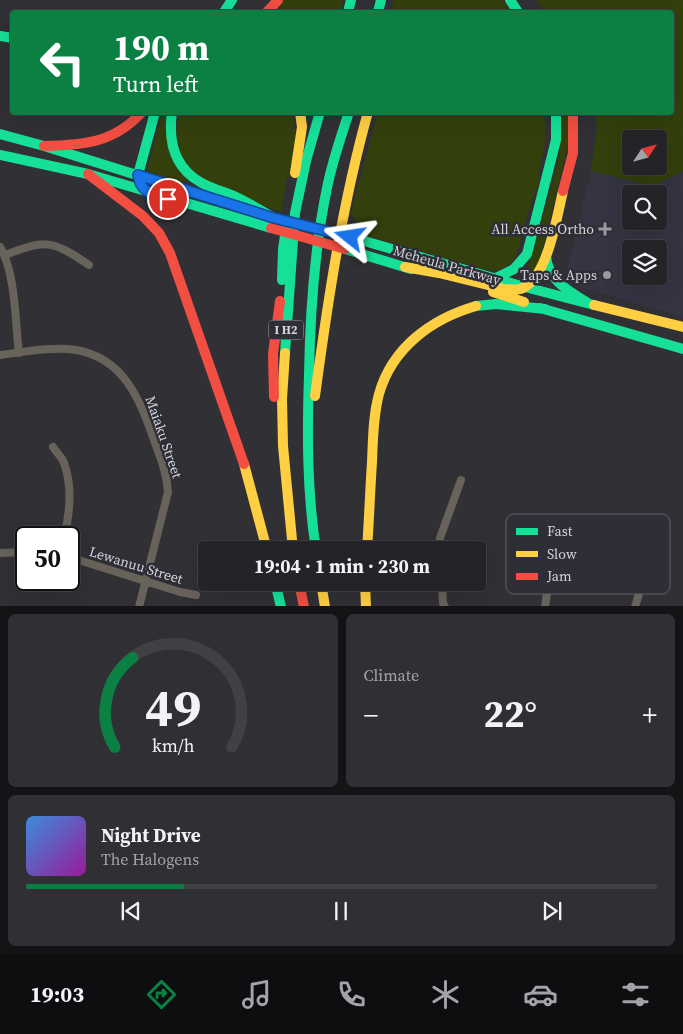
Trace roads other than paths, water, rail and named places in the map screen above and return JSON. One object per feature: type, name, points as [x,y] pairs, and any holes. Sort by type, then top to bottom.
[{"type":"main road","points":[[269,10],[278,0]]},
{"type":"main road","points":[[44,146],[82,145],[102,141],[128,126],[139,115]]},
{"type":"main road","points":[[150,194],[139,183],[138,175],[154,115]]},
{"type":"main road","points":[[171,115],[168,128],[169,142],[175,157],[187,172],[199,182],[237,197],[274,218]]},
{"type":"main road","points":[[292,541],[277,454],[273,354],[282,284],[283,249],[302,127],[300,115]]},
{"type":"main road","name":"I H2","points":[[292,541],[282,399],[295,213],[306,161],[319,115]]},
{"type":"main road","name":"I H2","points":[[314,541],[308,449],[308,365],[314,276],[326,195],[348,115]]},
{"type":"main road","points":[[308,449],[323,336],[345,204],[367,115]]},
{"type":"main road","points":[[496,278],[522,264],[527,254],[556,140],[556,115]]},
{"type":"main road","points":[[404,267],[439,273],[505,289],[518,290],[526,287],[538,273],[547,253],[573,153],[573,115]]},
{"type":"main road","name":"Meheula Parkway","points":[[0,134],[274,218],[350,237],[526,287],[683,327]]},
{"type":"main road","name":"Meheula Parkway","points":[[0,154],[88,174],[150,194],[493,292],[683,349]]},
{"type":"main road","points":[[88,174],[143,216],[159,233],[170,253],[248,477],[265,541]]},
{"type":"main road","points":[[547,253],[546,265],[552,276],[560,284],[588,303]]},
{"type":"main road","points":[[367,541],[374,419],[380,393],[389,368],[402,350],[418,334],[443,319],[482,305],[545,309]]},
{"type":"main road","points":[[277,591],[281,606]]},
{"type":"main road","points":[[301,591],[304,606]]},
{"type":"main road","points":[[323,591],[326,606]]},
{"type":"main road","points":[[365,591],[366,606]]},
{"type":"street","points":[[5,255],[31,246],[46,244],[66,249],[89,265]]},
{"type":"street","points":[[0,247],[5,255],[13,291],[19,353]]},
{"type":"street","name":"Maiaku Street","points":[[0,355],[50,350],[76,350],[104,361],[128,381],[136,393],[167,476],[168,492],[139,606]]},
{"type":"street","points":[[53,447],[64,462],[70,490],[70,516],[67,526]]},
{"type":"street","points":[[440,541],[461,480]]},
{"type":"street","points":[[0,553],[15,552]]},
{"type":"street","name":"Lewanuu Street","points":[[80,560],[196,595]]},
{"type":"street","points":[[442,591],[445,606]]},
{"type":"street","points":[[635,606],[639,594]]},
{"type":"place","name":"All Access Ortho","points":[[605,229]]},
{"type":"place","name":"Taps & Apps","points":[[607,275]]}]
